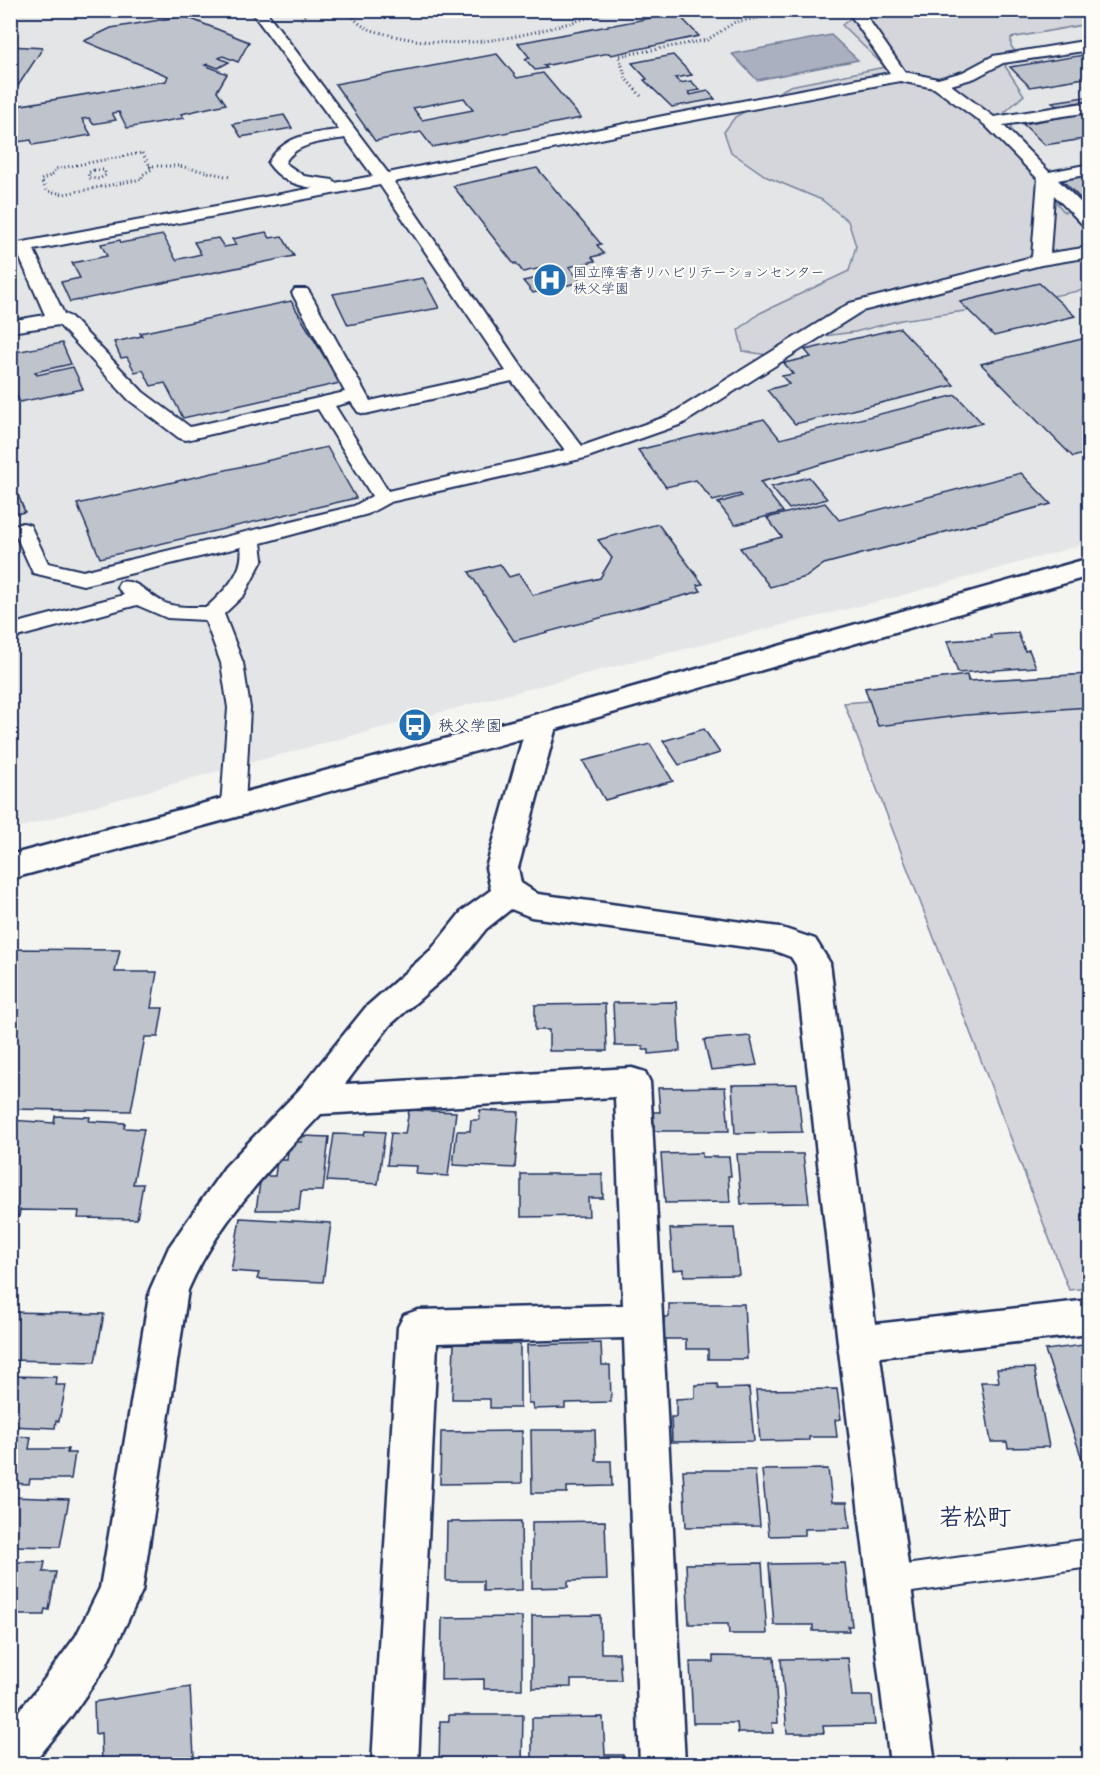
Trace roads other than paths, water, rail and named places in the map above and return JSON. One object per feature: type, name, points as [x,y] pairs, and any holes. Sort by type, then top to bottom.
[{"type":"street","points":[[10,867],[542,723],[1089,567]]},
{"type":"street","points":[[542,723],[502,868],[502,882],[510,894],[531,905],[779,939],[803,948],[813,963],[858,1343],[891,1581],[913,1764]]},
{"type":"street","points":[[10,1750],[20,1744],[54,1703],[91,1651],[122,1591],[170,1290],[183,1258],[238,1178],[312,1100],[378,1016],[443,958],[474,920],[510,894]]},
{"type":"street","points":[[312,1100],[633,1082],[663,1764]]},
{"type":"street","points":[[858,1343],[1089,1317]]},
{"type":"street","points":[[395,1764],[418,1327],[643,1321]]},
{"type":"lane","points":[[257,10],[384,179],[517,374],[578,454]]},
{"type":"lane","points":[[854,10],[900,76]]},
{"type":"lane","points":[[939,84],[969,75],[999,59],[1089,45]]},
{"type":"lane","points":[[56,318],[24,247],[354,185],[663,121],[900,76],[939,84],[991,122],[1089,222]]},
{"type":"lane","points":[[991,122],[1089,107]]},
{"type":"lane","points":[[349,133],[292,144],[279,154],[276,163],[285,174],[303,182],[354,185]]},
{"type":"lane","points":[[1047,177],[1089,169]]},
{"type":"lane","points":[[1041,260],[1047,177]]},
{"type":"lane","points":[[23,529],[40,568],[83,578],[361,510],[383,498],[578,454],[675,420],[856,307],[1041,260],[1088,255]]},
{"type":"lane","points":[[301,293],[365,408],[517,374]]},
{"type":"lane","points":[[10,327],[56,318],[65,321],[136,396],[186,434],[356,395]]},
{"type":"lane","points":[[323,402],[383,498]]},
{"type":"lane","points":[[117,569],[125,586],[139,598],[155,607],[182,615],[213,613],[237,590],[253,559],[250,538]]},
{"type":"lane","points":[[10,632],[139,598]]},
{"type":"lane","points":[[213,613],[232,663],[239,708],[232,806]]},
{"type":"lane","points":[[891,1581],[1089,1553]]},
{"type":"water","points":[[831,35],[858,60],[757,80],[732,54]]},
{"type":"place","name":"国立障害者リハビリテーションセンター 秩父学園","points":[[550,280]]},
{"type":"place","name":"秩父学園","points":[[415,725]]},
{"type":"district","name":"若松町","points":[[975,1517]]}]
